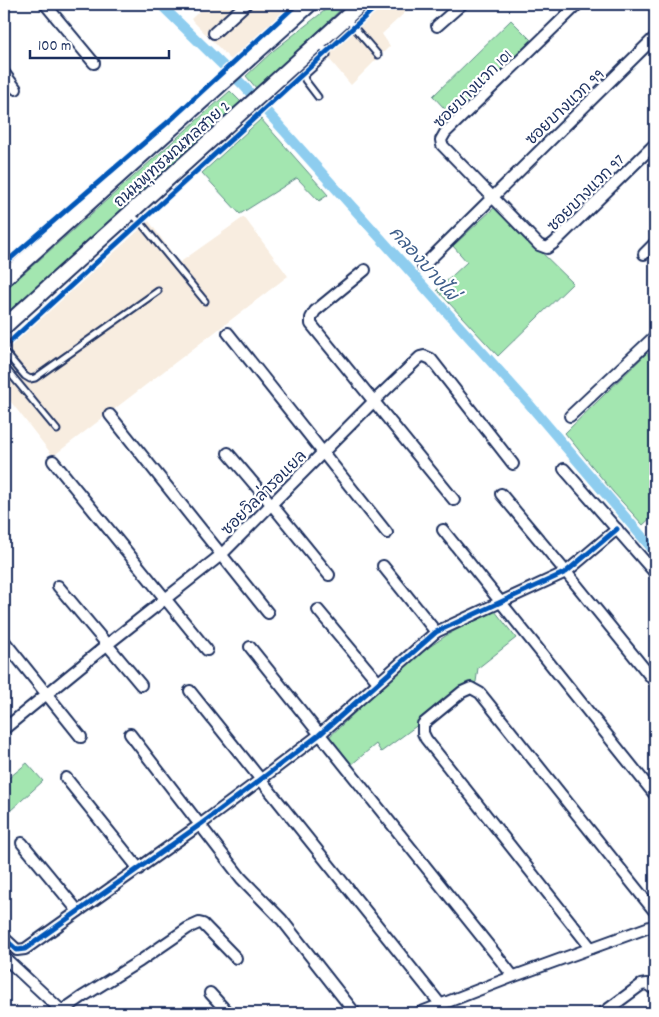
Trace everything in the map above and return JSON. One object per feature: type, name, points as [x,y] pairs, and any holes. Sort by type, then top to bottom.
[{"type":"main road","name":"ถนนพุทธมณฑลสาย 2","points":[[4,279],[310,4]]},
{"type":"main road","name":"ถนนพุทธมณฑลสาย 2","points":[[4,327],[361,4]]},
{"type":"street","points":[[45,4],[94,63]]},
{"type":"street","points":[[214,33],[246,4]]},
{"type":"street","points":[[438,26],[462,4]]},
{"type":"street","name":"ซอยบางแวก 101","points":[[493,196],[442,145],[440,140],[445,132],[578,4]]},
{"type":"street","name":"ซอยบางแวก 99","points":[[423,266],[655,37]]},
{"type":"street","points":[[4,73],[16,89]]},
{"type":"street","name":"ซอยบางแวก 97","points":[[493,196],[540,246],[547,248],[655,144]]},
{"type":"street","points":[[644,254],[655,243]]},
{"type":"street","points":[[366,270],[315,311],[311,324],[454,500]]},
{"type":"street","points":[[228,333],[387,533]]},
{"type":"street","points":[[570,416],[655,336]]},
{"type":"street","name":"ซอยวิลล่ารอแยล","points":[[4,729],[221,555],[420,357],[424,356],[431,359],[513,464]]},
{"type":"street","points":[[110,415],[268,613]]},
{"type":"street","points":[[228,453],[329,576]]},
{"type":"street","points":[[53,461],[207,650]]},
{"type":"street","points":[[564,469],[655,572]]},
{"type":"street","points":[[501,494],[655,682]]},
{"type":"street","points":[[4,938],[17,950],[23,951],[201,824],[319,735],[436,632],[566,572],[616,529]]},
{"type":"street","points":[[443,530],[655,795]]},
{"type":"street","points":[[382,566],[436,632]]},
{"type":"street","points":[[58,586],[108,644],[140,685]]},
{"type":"street","points":[[318,610],[378,682]]},
{"type":"street","points":[[4,641],[81,737]]},
{"type":"street","points":[[250,647],[513,976]]},
{"type":"street","points":[[591,948],[426,739],[423,724],[462,692],[471,688],[480,693],[655,912]]},
{"type":"street","points":[[190,691],[441,1005]]},
{"type":"street","points":[[130,734],[241,878],[282,920],[355,1013]]},
{"type":"street","points":[[66,778],[139,869]]},
{"type":"street","points":[[22,842],[78,911]]},
{"type":"street","points":[[4,957],[61,1012],[188,928],[199,923],[236,958]]},
{"type":"street","points":[[419,1013],[513,976],[655,925]]},
{"type":"street","points":[[603,1013],[641,985],[647,984],[655,990]]},
{"type":"street","points":[[210,993],[228,1013]]},
{"type":"lane","points":[[346,17],[378,55]]},
{"type":"lane","points":[[318,43],[327,52],[327,55],[304,76],[318,97]]},
{"type":"lane","points":[[131,213],[141,222],[205,301]]},
{"type":"lane","points":[[4,351],[25,376],[30,379],[35,378],[158,291]]},
{"type":"lane","points":[[4,366],[57,430]]},
{"type":"shaded area","points":[[207,4],[292,4],[231,60],[191,19]]},
{"type":"shaded area","points":[[381,4],[414,4],[382,34],[390,46],[351,85],[325,54]]},
{"type":"shaded area","points":[[244,217],[288,276],[53,456],[4,393],[4,352],[149,221],[179,263]]},
{"type":"green space","points":[[333,4],[346,4],[257,89],[246,76],[273,51]]},
{"type":"green space","points":[[511,20],[533,42],[454,119],[433,96]]},
{"type":"green space","points":[[230,91],[242,103],[4,316],[4,291]]},
{"type":"green space","points":[[261,119],[328,195],[319,201],[297,178],[240,214],[202,173]]},
{"type":"green space","points":[[495,207],[573,283],[498,356],[437,290],[467,262],[453,246]]},
{"type":"green space","points":[[647,353],[655,363],[655,514],[643,525],[613,492],[565,433]]},
{"type":"green space","points":[[495,611],[516,638],[478,668],[476,682],[381,752],[376,744],[351,765],[328,738],[415,658],[447,635]]},
{"type":"green space","points":[[27,763],[43,781],[10,811],[4,804],[4,782]]},
{"type":"waterway","name":"คลองบางไผ่","points":[[160,4],[243,85],[529,404],[655,552]]},
{"type":"cycle path","points":[[4,264],[175,116],[297,4]]},
{"type":"cycle path","points":[[4,347],[379,4]]},
{"type":"cycle path","points":[[4,938],[17,950],[25,949],[201,824],[319,735],[436,632],[566,572],[617,529]]}]
